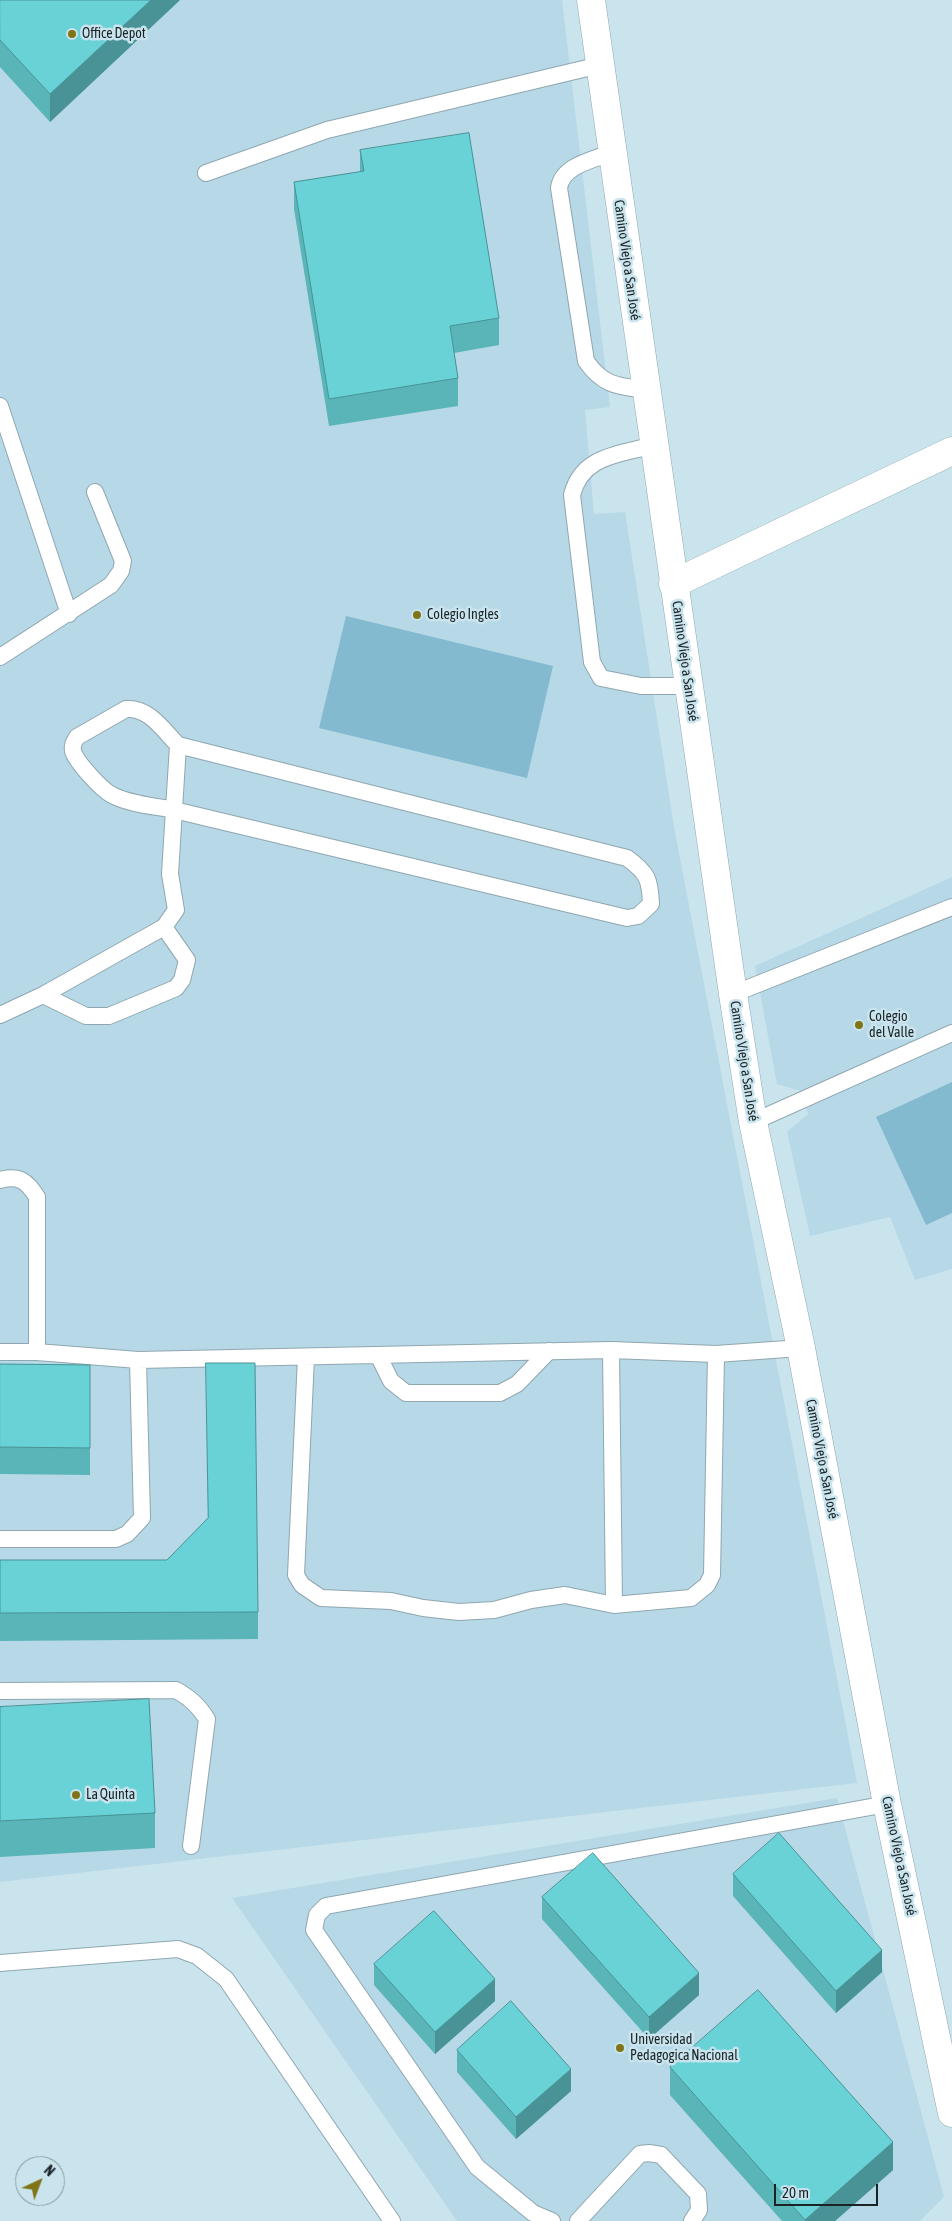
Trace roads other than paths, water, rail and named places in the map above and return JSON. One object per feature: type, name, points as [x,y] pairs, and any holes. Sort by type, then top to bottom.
[{"type":"street","name":"Camino Viejo a San José","points":[[591,0],[688,686],[753,1122],[801,1348],[888,1804],[952,2113]]},
{"type":"street","points":[[674,584],[952,451]]},
{"type":"lane","points":[[206,173],[327,130],[600,65]]},
{"type":"lane","points":[[613,152],[566,171],[559,188],[586,361],[593,372],[610,385],[646,390]]},
{"type":"lane","points":[[0,406],[68,614]]},
{"type":"lane","points":[[654,445],[596,461],[582,472],[575,484],[572,496],[592,662],[601,678],[641,686],[688,686]]},
{"type":"lane","points":[[0,657],[22,641],[47,628],[112,585],[121,571],[122,562],[95,492]]},
{"type":"lane","points":[[132,708],[147,713],[178,745],[627,858],[646,875],[650,884],[651,904],[638,916],[627,918],[112,796],[102,788],[75,756],[73,742],[77,737],[93,727],[126,709],[132,708]]},
{"type":"lane","points":[[0,1015],[44,995],[164,927],[176,910],[170,874],[178,745]]},
{"type":"lane","points":[[733,994],[952,907]]},
{"type":"lane","points":[[44,995],[86,1016],[109,1016],[176,988],[184,975],[186,960],[164,927]]},
{"type":"lane","points":[[753,1122],[952,1033]]},
{"type":"lane","points":[[0,1180],[12,1177],[21,1180],[32,1188],[37,1197],[37,1352]]},
{"type":"lane","points":[[0,1352],[37,1352],[138,1360],[611,1350],[716,1354],[801,1348]]},
{"type":"lane","points":[[611,1350],[614,1605]]},
{"type":"lane","points":[[378,1355],[391,1381],[406,1394],[500,1393],[517,1384],[549,1351]]},
{"type":"lane","points":[[306,1356],[296,1575],[302,1585],[321,1598],[391,1601],[423,1608],[458,1612],[494,1610],[531,1600],[565,1595],[614,1605],[691,1598],[707,1585],[712,1575],[716,1354]]},
{"type":"lane","points":[[0,1539],[116,1539],[127,1534],[142,1518],[138,1360]]},
{"type":"lane","points":[[0,1692],[176,1690],[189,1697],[199,1706],[207,1719],[191,1846]]},
{"type":"lane","points":[[552,2221],[533,2213],[477,2167],[314,1930],[317,1915],[326,1906],[888,1804]]},
{"type":"lane","points":[[0,1963],[178,1949],[204,1961],[226,1979],[392,2221]]},
{"type":"lane","points":[[578,2221],[640,2154],[649,2153],[661,2156],[698,2194],[699,2210],[692,2221]]},
{"type":"place","name":"Office Depot","points":[[72,34]]},
{"type":"place","name":"Colegio Ingles","points":[[417,615]]},
{"type":"place","name":"Colegio del Valle","points":[[859,1025]]},
{"type":"place","name":"La Quinta","points":[[76,1795]]},
{"type":"place","name":"Universidad Pedagogica Nacional","points":[[620,2048]]}]
